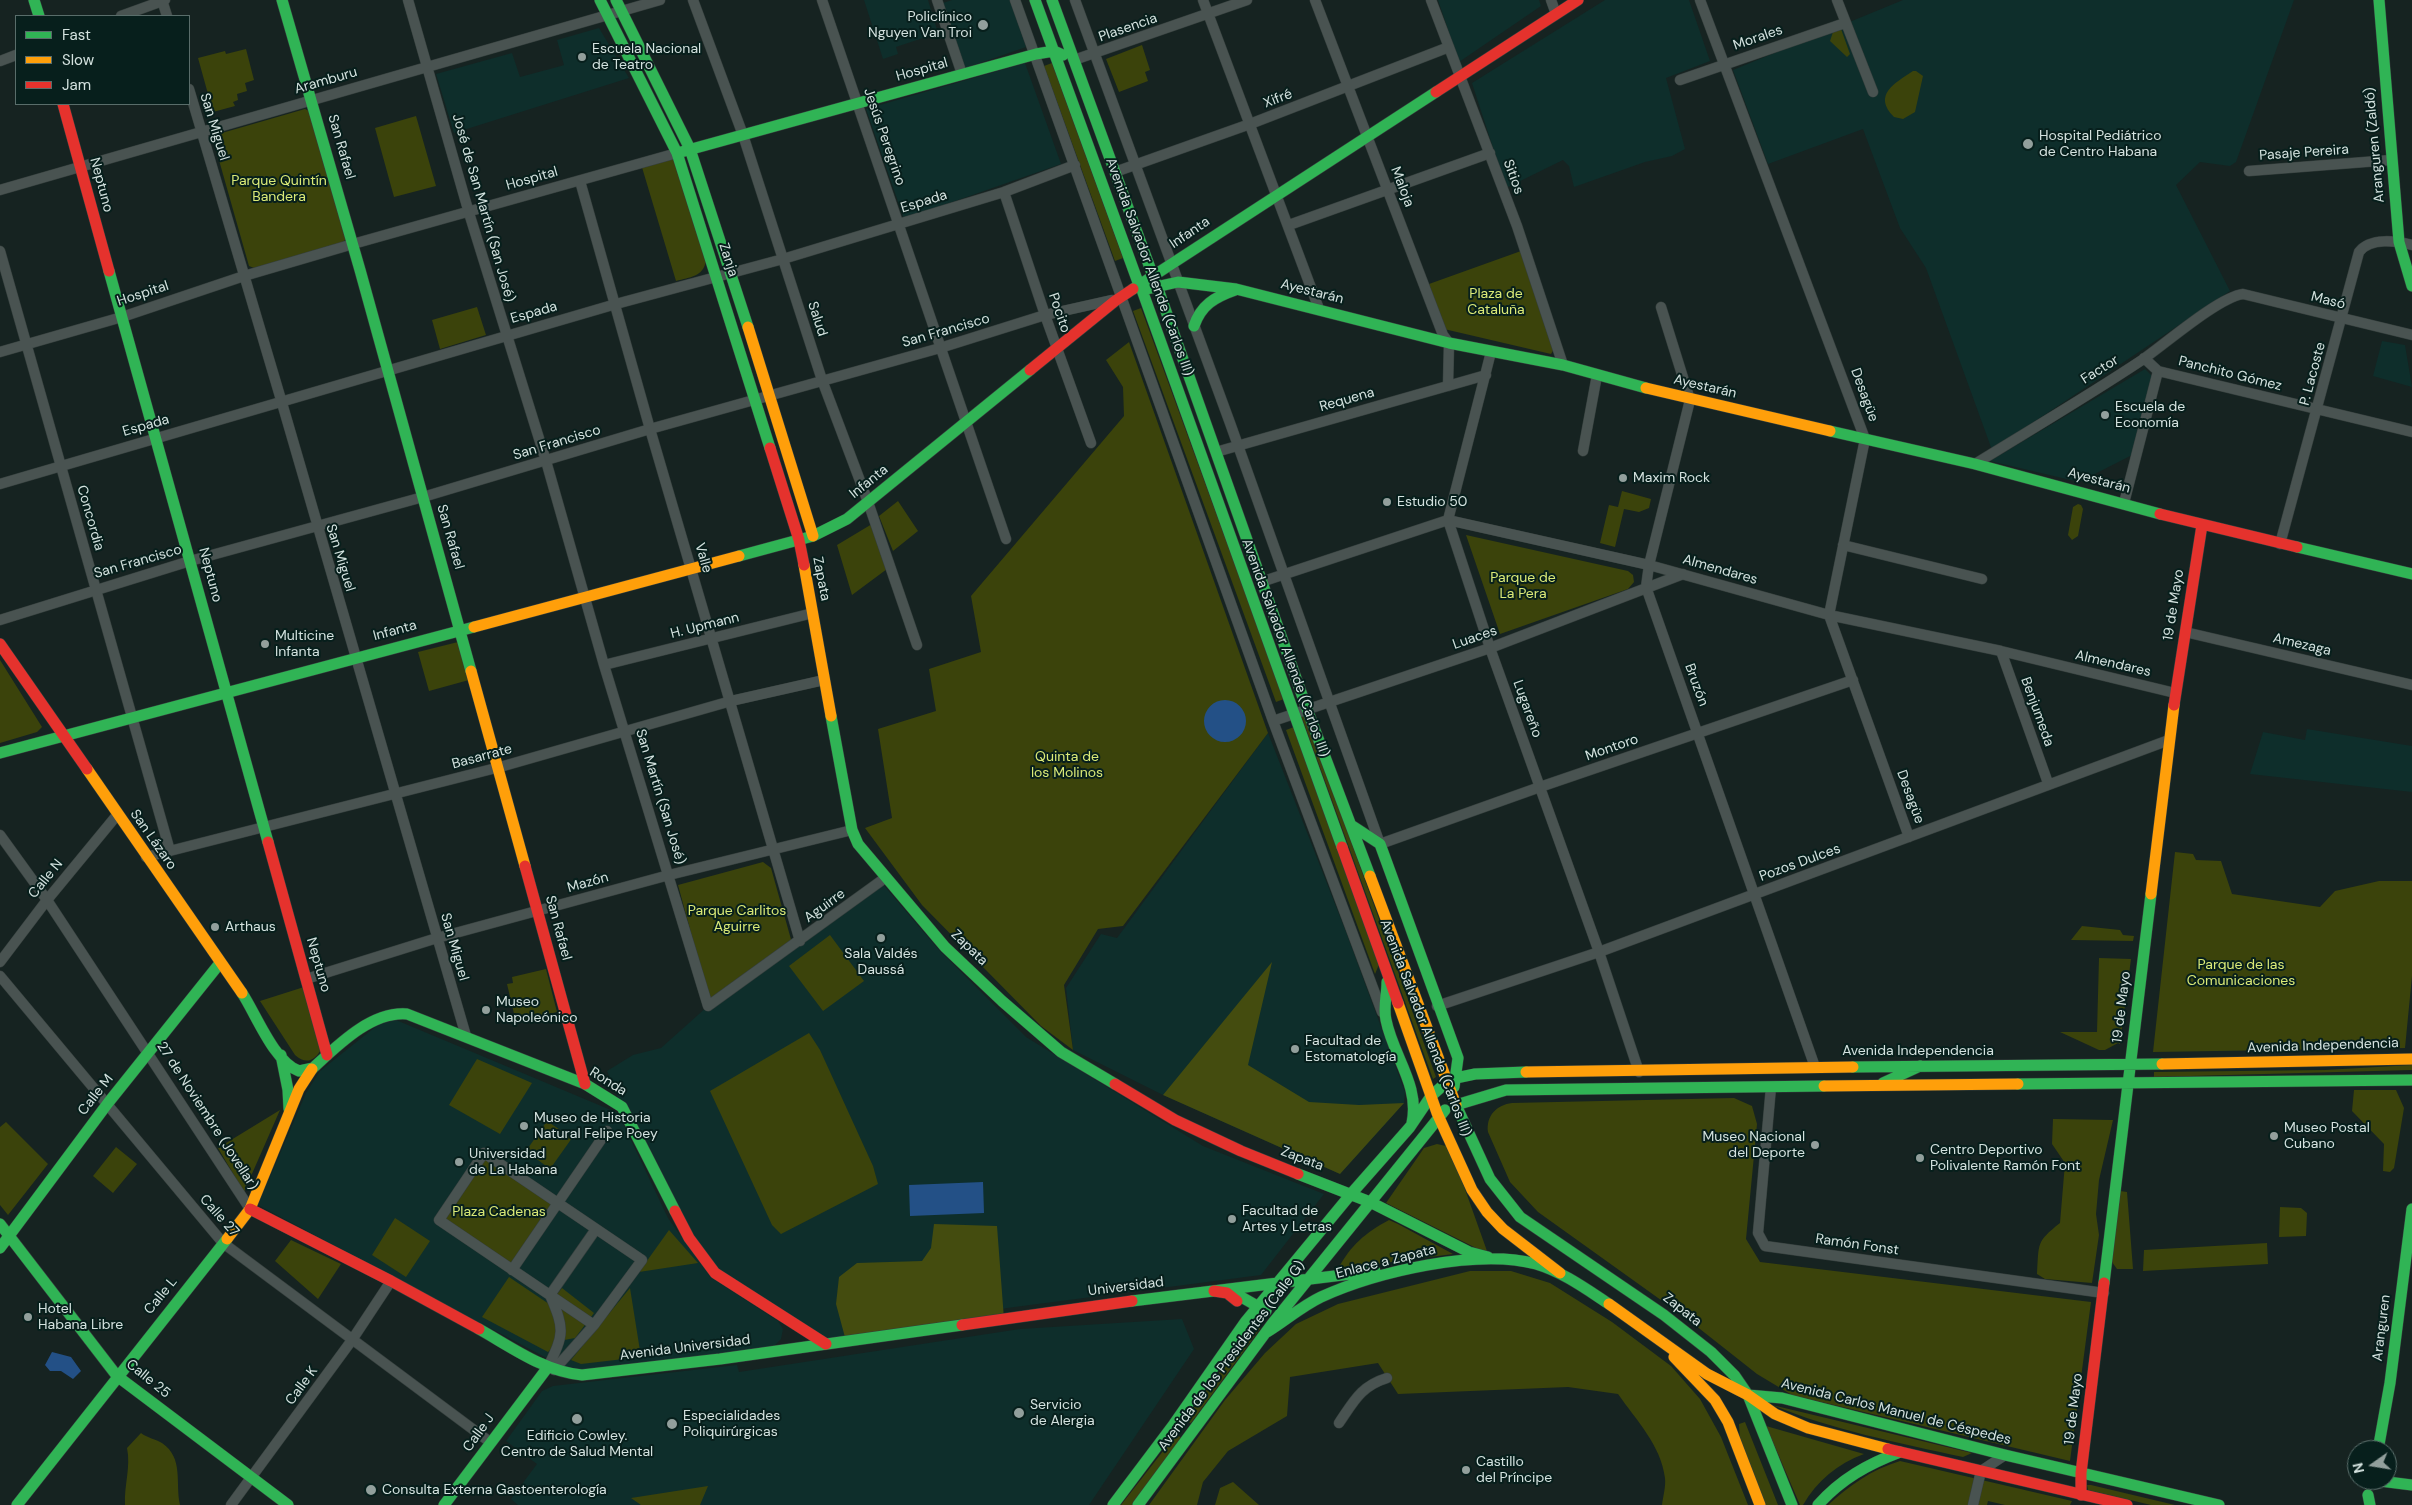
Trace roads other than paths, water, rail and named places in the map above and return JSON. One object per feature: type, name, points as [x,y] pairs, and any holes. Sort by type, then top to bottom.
[{"type":"main road","points":[[34,0],[39,15]]},
{"type":"main road","name":"San Rafael","points":[[282,0],[353,244],[422,497],[500,767],[537,912],[585,1084]]},
{"type":"main road","name":"Zanja","points":[[600,0],[677,153],[718,278],[798,540]]},
{"type":"main road","name":"Zanja","points":[[616,0],[690,149],[732,274],[814,536]]},
{"type":"main road","name":"Avenida Salvador Allende (Carlos III)","points":[[1035,0],[1135,272],[1292,714],[1431,1096],[1440,1113],[1448,1136],[1486,1211],[1509,1235],[1560,1272]]},
{"type":"main road","name":"Avenida Salvador Allende (Carlos III)","points":[[1052,0],[1155,281],[1307,709],[1451,1080],[1454,1100],[1493,1185],[1507,1205],[1536,1228]]},
{"type":"main road","name":"Infanta","points":[[0,753],[814,536],[847,519],[1122,297],[1155,281],[1171,264],[1578,0]]},
{"type":"main road","name":"Aranguren (Zaldó)","points":[[2379,0],[2399,242],[2412,286]]},
{"type":"main road","points":[[1054,51],[1074,60]]},
{"type":"main road","name":"Hospital","points":[[677,153],[858,105],[962,74],[1054,51]]},
{"type":"main road","name":"Neptuno","points":[[63,105],[327,1055]]},
{"type":"main road","points":[[1135,272],[1155,281]]},
{"type":"main road","name":"Ayestarán","points":[[1155,281],[1236,289],[1449,343],[1563,366],[1690,400],[1975,464],[2280,544],[2412,574]]},
{"type":"main road","points":[[1194,326],[1198,313],[1210,300],[1236,289]]},
{"type":"main road","name":"19 de Mayo","points":[[2081,1494],[2081,1473],[2169,740],[2202,524]]},
{"type":"main road","name":"Zapata","points":[[798,540],[852,830],[858,844],[885,878],[945,947],[1002,1001],[1061,1052],[1175,1120],[1241,1151],[1370,1202]]},
{"type":"main road","name":"San Lázaro","points":[[0,644],[116,815],[220,963],[280,1055],[294,1069],[306,1070],[313,1068]]},
{"type":"main road","points":[[1351,825],[1380,844],[1458,1058],[1474,1070],[1486,1073]]},
{"type":"main road","name":"Calle M","points":[[0,1248],[108,1103],[220,963]]},
{"type":"main road","points":[[1386,970],[1385,1020],[1413,1097],[1414,1115],[1410,1127]]},
{"type":"main road","name":"Ronda","points":[[299,1089],[313,1068],[327,1055],[372,1021],[394,1013],[407,1014],[585,1084],[622,1107],[643,1152],[689,1238],[715,1273],[790,1323],[826,1344]]},
{"type":"main road","name":"San Lázaro","points":[[280,1055],[288,1090],[289,1113]]},
{"type":"main road","points":[[1431,1096],[1451,1080],[1458,1058]]},
{"type":"main road","name":"Avenida Independencia","points":[[1451,1080],[1486,1073],[1639,1072],[1815,1067],[2221,1064],[2412,1059]]},
{"type":"main road","points":[[1877,1086],[1920,1066]]},
{"type":"main road","points":[[1440,1113],[1454,1100],[1506,1090],[2412,1080]]},
{"type":"main road","name":"Calle L","points":[[17,1505],[250,1209],[299,1089]]},
{"type":"main road","name":"Avenida de los Presidentes (Calle G)","points":[[1113,1505],[1174,1424],[1240,1329],[1350,1194],[1410,1127],[1431,1096]]},
{"type":"main road","points":[[1448,1136],[1449,1120],[1454,1100]]},
{"type":"main road","name":"Avenida de los Presidentes (Calle G)","points":[[1410,1127],[1440,1113]]},
{"type":"main road","name":"Avenida de los Presidentes (Calle G)","points":[[1138,1505],[1269,1328],[1440,1113]]},
{"type":"main road","points":[[1370,1202],[1469,1252],[1493,1258],[1535,1264],[1560,1272],[1612,1306],[1663,1345],[1706,1374],[1748,1395],[1775,1414],[1808,1428],[1981,1472],[2127,1505]]},
{"type":"main road","name":"27 de Noviembre (Jovellar)","points":[[250,1209],[391,1281],[551,1368]]},
{"type":"main road","name":"Aranguren","points":[[2380,1440],[2390,1383],[2412,1209]]},
{"type":"main road","name":"Calle 25","points":[[0,1224],[117,1376],[288,1505]]},
{"type":"main road","name":"Zapata","points":[[1536,1228],[1621,1282],[1723,1362],[1740,1381],[1748,1395],[1792,1505]]},
{"type":"main road","name":"Enlace a Zapata","points":[[1269,1328],[1334,1290],[1358,1282],[1430,1265],[1493,1258]]},
{"type":"main road","name":"Universidad","points":[[826,1344],[1123,1302],[1430,1265]]},
{"type":"main road","points":[[1229,1290],[1258,1306],[1270,1316],[1269,1328]]},
{"type":"main road","points":[[1214,1291],[1228,1293],[1235,1298],[1240,1306],[1242,1316],[1240,1329]]},
{"type":"main road","points":[[790,1323],[793,1349]]},
{"type":"main road","points":[[778,1351],[786,1346],[791,1335]]},
{"type":"main road","name":"Avenida Universidad","points":[[551,1368],[569,1374],[582,1375],[634,1370],[826,1344]]},
{"type":"main road","points":[[1663,1345],[1715,1400],[1728,1422],[1760,1505]]},
{"type":"main road","name":"Calle J","points":[[444,1505],[490,1442],[538,1381],[551,1368]]},
{"type":"main road","points":[[538,1381],[552,1373],[569,1374]]},
{"type":"main road","name":"Avenida Carlos Manuel de Céspedes","points":[[1748,1395],[1782,1398],[2005,1455],[2219,1505]]},
{"type":"main road","points":[[1174,1424],[1190,1436]]},
{"type":"main road","points":[[1818,1505],[1840,1480],[1868,1464],[1900,1452]]},
{"type":"main road","points":[[2397,1483],[2412,1485]]},
{"type":"street","points":[[124,15],[163,0],[167,15]]},
{"type":"street","name":"José de San Martín (San José)","points":[[408,0],[468,213],[546,462],[585,596]]},
{"type":"street","name":"Aramburu","points":[[0,190],[660,0]]},
{"type":"street","name":"Salud","points":[[693,0],[743,135],[822,380],[868,502],[917,645]]},
{"type":"street","name":"Jesús Peregrino","points":[[822,0],[1006,539]]},
{"type":"street","points":[[938,0],[962,74]]},
{"type":"street","points":[[1016,0],[1273,721],[1385,1020]]},
{"type":"street","name":"Avenida Salvador Allende (Carlos III)","points":[[1075,0],[1380,844]]},
{"type":"street","points":[[1203,0],[1319,309]]},
{"type":"street","name":"Plasencia","points":[[1074,60],[1209,15],[1247,0]]},
{"type":"street","name":"Maloja","points":[[1315,0],[1443,334],[1449,343],[1448,386]]},
{"type":"street","name":"Sitios","points":[[1431,0],[1517,226],[1563,366]]},
{"type":"street","points":[[1551,0],[1556,14]]},
{"type":"street","name":"Desagüe","points":[[1700,0],[1865,439],[1829,615],[1909,837]]},
{"type":"street","points":[[1837,0],[1860,63],[1873,92]]},
{"type":"street","name":"Morales","points":[[1680,80],[1846,23]]},
{"type":"street","name":"Xifré","points":[[1115,172],[1250,124],[1449,47]]},
{"type":"street","points":[[0,61],[15,55]]},
{"type":"street","name":"San Miguel","points":[[190,92],[466,1036]]},
{"type":"street","name":"Hospital","points":[[0,352],[122,317],[244,276],[677,153]]},
{"type":"street","points":[[1289,225],[1490,154]]},
{"type":"street","name":"Pasaje Pereira","points":[[2249,171],[2391,160]]},
{"type":"street","name":"Espada","points":[[0,484],[616,304],[783,259],[1004,192],[1075,165]]},
{"type":"street","name":"Valle","points":[[580,181],[650,430],[775,850],[800,941]]},
{"type":"street","name":"Pocito","points":[[1004,192],[1056,349],[1091,443]]},
{"type":"street","points":[[2399,242],[2412,245]]},
{"type":"street","name":"P. Lacoste","points":[[2280,544],[2360,252],[2363,246],[2369,243],[2399,242]]},
{"type":"street","name":"Concordia","points":[[0,251],[170,851]]},
{"type":"street","name":"Masó","points":[[2237,294],[2412,335]]},
{"type":"street","name":"Factor","points":[[1975,464],[2144,358],[2221,303],[2237,294]]},
{"type":"street","name":"San Francisco","points":[[0,620],[190,561],[546,462],[650,430],[940,348],[1045,316],[1122,297]]},
{"type":"street","points":[[1661,307],[1690,400]]},
{"type":"street","points":[[1261,582],[1284,576],[1448,520],[1491,352]]},
{"type":"street","points":[[2124,503],[2158,371],[2144,358]]},
{"type":"street","name":"Panchito Gómez","points":[[2158,371],[2412,432]]},
{"type":"street","name":"Requena","points":[[1216,452],[1486,375]]},
{"type":"street","points":[[1583,451],[1597,375]]},
{"type":"street","name":"Bruzón","points":[[1690,400],[1649,564],[1646,587],[1815,1067]]},
{"type":"street","name":"Almendares","points":[[1448,520],[1649,564],[1829,615],[2001,651],[2176,693]]},
{"type":"street","name":"Lugareño","points":[[1448,520],[1490,648],[1599,952],[1639,1072]]},
{"type":"street","points":[[1843,546],[1982,580]]},
{"type":"street","name":"Luaces","points":[[1273,721],[1490,648],[1682,574]]},
{"type":"street","name":"San Martín (San José)","points":[[585,596],[604,665],[708,1006]]},
{"type":"street","name":"H. Upmann","points":[[604,665],[813,613]]},
{"type":"street","name":"Amezaga","points":[[2185,632],[2412,686]]},
{"type":"street","name":"Benjumeda","points":[[2001,651],[2048,783]]},
{"type":"street","name":"Basarrate","points":[[146,857],[500,767],[731,701],[824,680]]},
{"type":"street","name":"Montoro","points":[[1380,844],[1853,680]]},
{"type":"street","name":"Pozos Dulces","points":[[1438,1006],[1599,952],[1909,837],[2048,783],[2169,740]]},
{"type":"street","name":"Calle N","points":[[0,962],[47,900],[116,815]]},
{"type":"street","name":"Mazón","points":[[306,979],[437,938],[669,875],[852,830]]},
{"type":"street","name":"27 de Noviembre (Jovellar)","points":[[0,835],[47,900],[149,1052],[250,1209]]},
{"type":"street","name":"Aguirre","points":[[708,1006],[885,878]]},
{"type":"street","name":"Calle 27","points":[[0,976],[223,1243],[490,1442]]},
{"type":"street","name":"Ramón Fonst","points":[[1771,1087],[1758,1233],[1765,1246],[2104,1293]]},
{"type":"street","points":[[512,1270],[607,1130]]},
{"type":"street","points":[[551,1368],[594,1325],[642,1260],[484,1154],[439,1220],[594,1325]]},
{"type":"street","points":[[550,1295],[596,1229]]},
{"type":"street","name":"Calle K","points":[[231,1505],[352,1340],[391,1281]]},
{"type":"street","points":[[550,1295],[559,1316],[562,1331],[559,1347],[551,1368]]},
{"type":"street","points":[[1339,1423],[1360,1392],[1372,1382],[1387,1378]]},
{"type":"street","points":[[1973,1505],[1981,1472],[2005,1455]]},
{"type":"water","points":[[1221,700],[1229,700],[1240,706],[1246,721],[1240,736],[1229,742],[1221,742],[1210,736],[1204,725],[1204,717],[1210,706]]},
{"type":"water","points":[[983,1182],[984,1213],[910,1216],[909,1185]]},
{"type":"water","points":[[52,1352],[71,1357],[81,1371],[73,1379],[61,1371],[50,1371],[45,1365]]},
{"type":"place","name":"Policlínico Nguyen Van Troi","points":[[983,25]]},
{"type":"place","name":"Escuela Nacional de Teatro","points":[[582,57]]},
{"type":"place","name":"Hospital Pediátrico de Centro Habana","points":[[2028,144]]},
{"type":"place","name":"Escuela de Economía","points":[[2105,415]]},
{"type":"place","name":"Maxim Rock","points":[[1623,478]]},
{"type":"place","name":"Estudio 50","points":[[1387,502]]},
{"type":"place","name":"Multicine Infanta","points":[[265,644]]},
{"type":"place","name":"Arthaus","points":[[215,927]]},
{"type":"place","name":"Sala Valdés Daussá","points":[[881,938]]},
{"type":"place","name":"Museo Napoleónico","points":[[486,1010]]},
{"type":"place","name":"Facultad de Estomatología","points":[[1295,1049]]},
{"type":"place","name":"Museo de Historia Natural Felipe Poey","points":[[524,1126]]},
{"type":"place","name":"Museo Postal Cubano","points":[[2274,1136]]},
{"type":"place","name":"Museo Nacional del Deporte","points":[[1815,1145]]},
{"type":"place","name":"Centro Deportivo Polivalente Ramón Font","points":[[1920,1158]]},
{"type":"place","name":"Universidad de La Habana","points":[[459,1162]]},
{"type":"place","name":"Facultad de Artes y Letras","points":[[1232,1219]]},
{"type":"place","name":"Hotel Habana Libre","points":[[28,1317]]},
{"type":"place","name":"Servicio de Alergia","points":[[1019,1413]]},
{"type":"place","name":"Edificio Cowley. Centro de Salud Mental","points":[[577,1419]]},
{"type":"place","name":"Especialidades Poliquirúrgicas","points":[[672,1424]]},
{"type":"place","name":"Castillo del Príncipe","points":[[1466,1470]]},
{"type":"place","name":"Consulta Externa Gastoenterología","points":[[371,1490]]},
{"type":"park label","name":"Parque Quintín Bandera","points":[[279,190]]},
{"type":"park label","name":"Plaza de Cataluña","points":[[1496,302]]},
{"type":"park label","name":"Parque de La Pera","points":[[1523,586]]},
{"type":"park label","name":"Quinta de los Molinos","points":[[1067,766]]},
{"type":"park label","name":"Parque Carlitos Aguirre","points":[[737,920]]},
{"type":"park label","name":"Parque de las Comunicaciones","points":[[2241,974]]},
{"type":"park label","name":"Plaza Cadenas","points":[[499,1212]]}]
